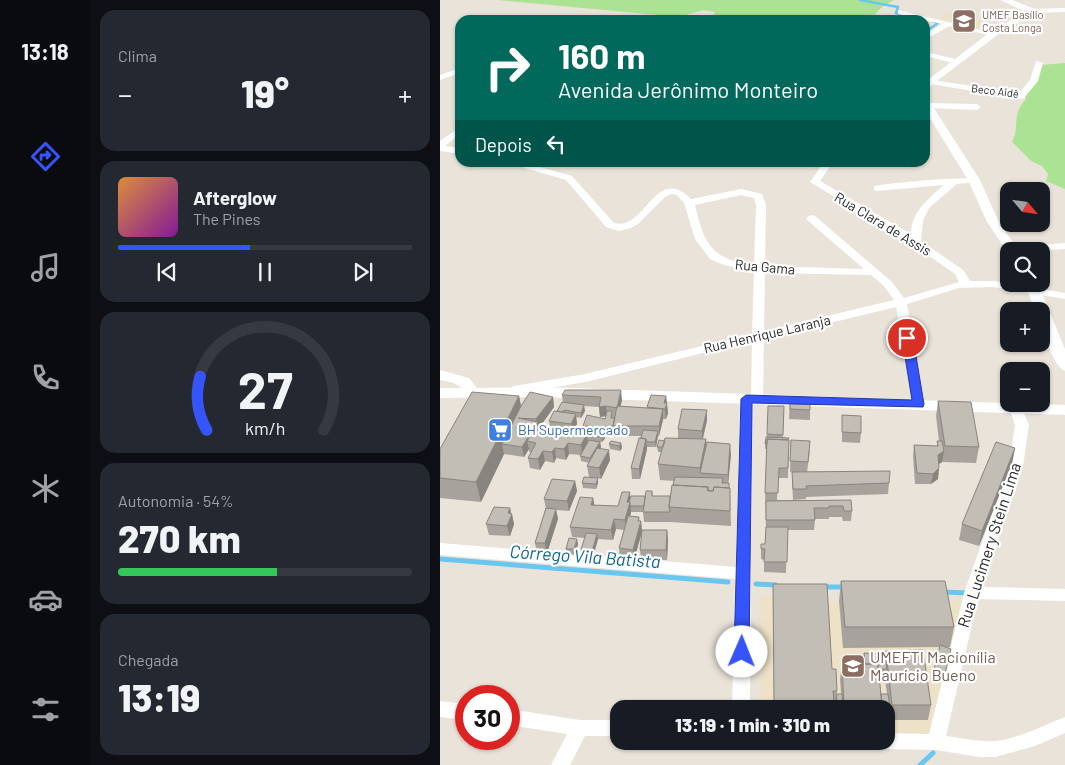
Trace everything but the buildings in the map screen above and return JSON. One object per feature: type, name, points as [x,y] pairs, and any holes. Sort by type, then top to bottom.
[{"type":"street","points":[[1004,0],[1032,11],[1065,10]]},
{"type":"street","points":[[930,81],[993,34],[1010,23],[1033,14],[1032,11]]},
{"type":"street","points":[[901,12],[914,15]]},
{"type":"street","points":[[930,19],[993,34]]},
{"type":"street","points":[[930,35],[948,23]]},
{"type":"street","points":[[930,55],[956,62]]},
{"type":"street","name":"Beco Aidê","points":[[930,83],[1021,96],[1034,81],[1039,63]]},
{"type":"street","points":[[440,78],[455,72]]},
{"type":"street","points":[[930,104],[977,107]]},
{"type":"street","points":[[930,110],[974,180],[993,222],[1007,242]]},
{"type":"street","points":[[440,146],[455,134]]},
{"type":"street","points":[[440,146],[455,150]]},
{"type":"street","points":[[528,167],[569,178],[610,225],[616,228],[629,226],[669,191],[680,193],[689,202],[710,199],[730,192],[759,196],[761,205],[760,335],[752,399],[743,574],[740,700]]},
{"type":"street","name":"Rua Clara de Assis","points":[[826,167],[815,182],[916,242],[959,272],[966,284]]},
{"type":"street","points":[[916,242],[914,225],[918,215],[956,180]]},
{"type":"street","points":[[876,188],[974,180]]},
{"type":"street","name":"Rua Gama","points":[[689,202],[694,225],[706,248],[714,256],[729,264],[760,269],[874,272]]},
{"type":"street","points":[[811,218],[844,244],[888,284],[901,302],[919,404]]},
{"type":"street","points":[[1050,249],[1065,248]]},
{"type":"street","points":[[1050,250],[1065,248]]},
{"type":"street","name":"Rua Henrique Laranja","points":[[498,392],[585,378],[901,302],[966,284],[1000,284]]},
{"type":"street","points":[[1034,292],[1065,366]]},
{"type":"street","name":"Rua Henrique Laranja","points":[[1050,292],[1065,296]]},
{"type":"street","points":[[440,375],[465,382],[470,392]]},
{"type":"street","points":[[440,393],[498,392],[1000,407]]},
{"type":"street","points":[[1050,409],[1065,410]]},
{"type":"street","name":"Rua Lucimery Stein Lima","points":[[936,742],[972,593],[1016,466],[1022,425],[1017,412]]},
{"type":"street","points":[[440,549],[743,574]]},
{"type":"street","points":[[972,593],[1065,595]]},
{"type":"street","points":[[440,709],[455,711]]},
{"type":"street","points":[[520,719],[580,728],[610,728]]},
{"type":"street","points":[[895,741],[936,742],[979,749],[995,749],[1034,738],[1065,725]]},
{"type":"street","points":[[560,765],[580,728]]},
{"type":"shaded area","name":"UMEF Basílio Costa Longa","points":[[952,12],[986,24],[980,29],[939,18]]},
{"type":"shaded area","name":"UMEFTI Macionília Maurício Bueno","points":[[768,596],[828,601],[964,601],[929,735],[895,733],[895,700],[760,700],[759,602],[761,598]]},
{"type":"green space","points":[[498,0],[894,0],[882,7],[875,15],[714,15],[715,12],[703,10],[686,15],[658,15]]},
{"type":"green space","points":[[1065,63],[1065,189],[1046,181],[1048,174],[1042,166],[1031,161],[1012,142],[1015,136],[1018,111],[1026,99],[1025,95],[1040,65]]},
{"type":"waterway","points":[[860,0],[898,7],[896,13],[902,15]]},
{"type":"waterway","points":[[930,29],[938,23],[933,21]]},
{"type":"waterway","name":"Córrego Vila Batista","points":[[440,559],[728,582]]},
{"type":"waterway","name":"Córrego Vila Batista","points":[[756,584],[776,585]]},
{"type":"waterway","name":"Córrego Vila Batista","points":[[823,587],[844,587]]},
{"type":"waterway","name":"Córrego Vila Batista","points":[[943,592],[968,593]]},
{"type":"waterway","points":[[920,765],[933,753]]},
{"type":"place","name":"UMEF Basílio Costa Longa","points":[[964,21]]},
{"type":"place","name":"BH Supermercado","points":[[500,430]]},
{"type":"place","name":"UMEFTI Macionília Maurício Bueno","points":[[853,666]]},
{"type":"route","points":[[742,652],[746,399],[919,404],[907,338]]}]
